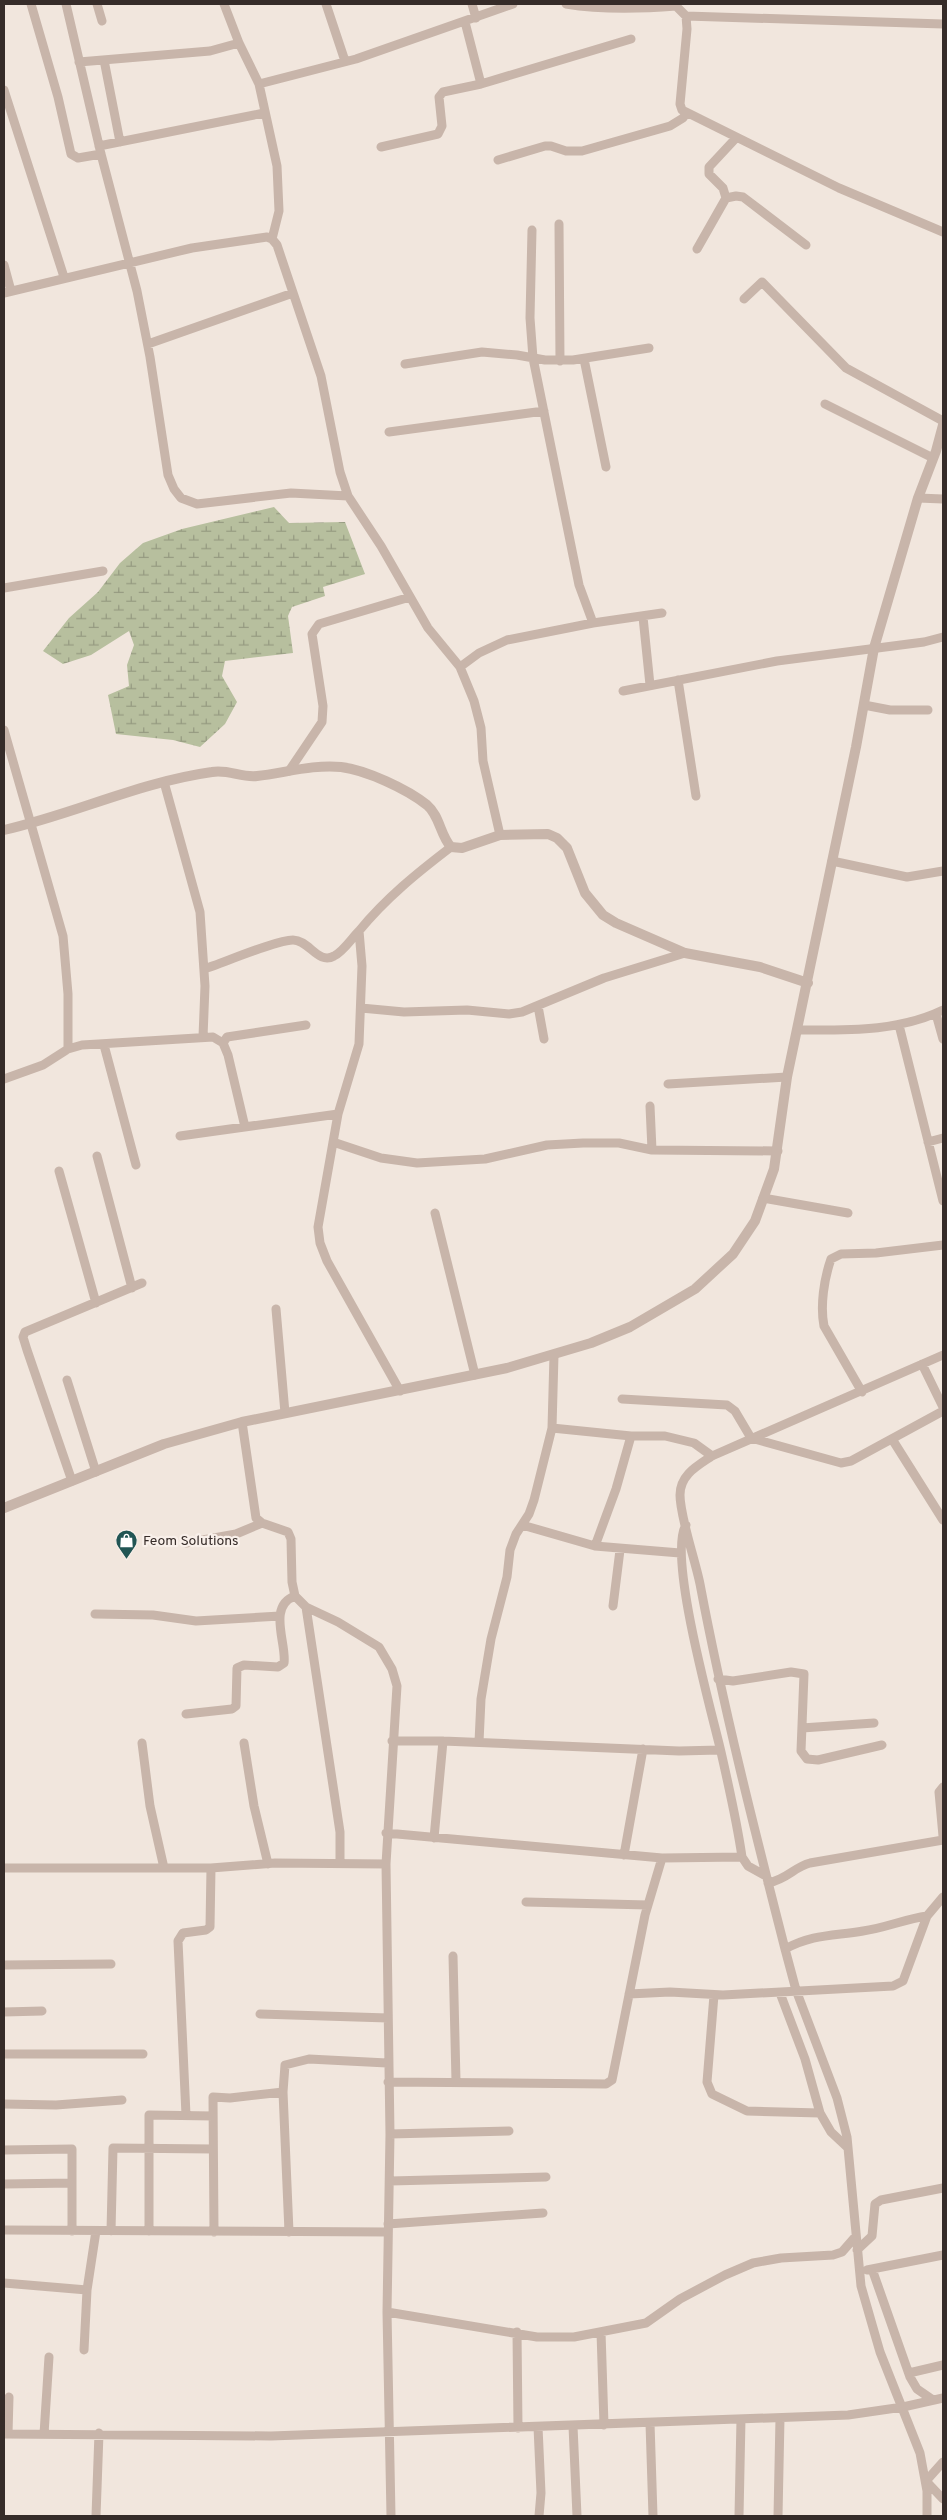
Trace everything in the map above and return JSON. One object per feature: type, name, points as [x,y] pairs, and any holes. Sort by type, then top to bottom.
[{"type":"street","points":[[31,4],[58,97],[71,154],[78,158],[120,142],[264,113]]},
{"type":"street","points":[[66,4],[148,344],[168,475],[174,489],[181,498],[197,504],[291,493],[348,496]]},
{"type":"street","points":[[97,4],[102,22]]},
{"type":"street","points":[[224,4],[239,43],[259,84],[279,178],[278,222],[272,239]]},
{"type":"street","points":[[326,4],[345,62]]},
{"type":"street","points":[[472,4],[476,18]]},
{"type":"street","points":[[259,84],[345,62],[513,4]]},
{"type":"street","points":[[566,4],[603,7],[676,6],[686,16],[688,29],[680,104],[686,113],[839,188],[943,232]]},
{"type":"street","points":[[686,16],[943,24]]},
{"type":"street","points":[[465,22],[481,84]]},
{"type":"street","points":[[382,147],[438,134],[442,126],[439,97],[441,94],[481,84],[631,39]]},
{"type":"street","points":[[79,62],[210,51],[239,43]]},
{"type":"street","points":[[104,60],[120,142]]},
{"type":"street","points":[[4,90],[64,277]]},
{"type":"street","points":[[498,160],[545,146],[566,151],[582,151],[670,126],[686,113]]},
{"type":"street","points":[[697,249],[726,198],[723,188],[709,174],[708,167],[736,138]]},
{"type":"street","points":[[726,198],[743,197],[806,245]]},
{"type":"street","points":[[559,224],[560,361]]},
{"type":"street","points":[[532,230],[530,318],[533,358],[580,585],[592,623]]},
{"type":"street","points":[[4,265],[8,292],[129,261],[192,248],[267,237],[272,239],[277,245],[321,376],[340,472],[348,496],[428,628],[460,667],[474,701],[481,728],[483,762],[500,835]]},
{"type":"street","points":[[4,1508],[164,1444],[242,1422],[475,1375],[554,1355],[591,1343],[630,1327],[695,1289],[733,1254],[755,1221],[778,1151],[787,1077],[808,983],[874,648],[918,498],[933,458],[943,423],[846,368],[762,282],[744,299]]},
{"type":"street","points":[[148,344],[292,293]]},
{"type":"street","points":[[406,364],[482,352],[560,361],[649,348]]},
{"type":"street","points":[[584,359],[606,468]]},
{"type":"street","points":[[825,404],[933,458]]},
{"type":"street","points":[[389,432],[544,411]]},
{"type":"street","points":[[918,498],[943,499]]},
{"type":"street","points":[[4,588],[103,571]]},
{"type":"street","points":[[289,771],[322,722],[323,706],[312,634],[314,627],[410,597]]},
{"type":"street","points":[[460,667],[479,653],[507,640],[592,623],[662,613]]},
{"type":"street","points":[[644,617],[650,685]]},
{"type":"street","points":[[622,690],[777,661],[924,642],[943,636]]},
{"type":"street","points":[[678,680],[696,796]]},
{"type":"street","points":[[864,705],[890,710],[928,710]]},
{"type":"street","points":[[4,730],[63,936],[68,994],[68,1050]]},
{"type":"street","points":[[4,830],[31,824],[130,790],[213,771],[249,777],[289,771],[340,767],[358,771],[392,785],[428,806],[438,821],[443,838],[451,847]]},
{"type":"street","points":[[164,782],[200,912],[204,970],[203,1037]]},
{"type":"street","points":[[204,970],[293,940],[309,946],[316,954],[326,958],[334,956],[359,931],[378,907],[412,877],[451,847],[462,848],[500,835],[548,834],[557,838],[567,848],[585,893],[603,916],[623,927],[685,953],[760,967],[808,983]]},
{"type":"street","points":[[832,861],[907,876],[943,871]]},
{"type":"street","points":[[359,931],[362,966],[359,1044],[338,1114],[318,1227],[320,1243],[327,1261],[400,1391]]},
{"type":"street","points":[[361,1008],[404,1012],[467,1010],[509,1014],[538,1006],[597,981],[685,953]]},
{"type":"street","points":[[538,1006],[544,1039]]},
{"type":"street","points":[[798,1030],[866,1030],[899,1026],[939,1012],[943,1039]]},
{"type":"street","points":[[223,1043],[227,1037],[306,1025]]},
{"type":"street","points":[[899,1026],[943,1201]]},
{"type":"street","points":[[4,1079],[43,1065],[68,1050],[82,1045],[203,1037],[214,1038],[223,1043],[245,1127]]},
{"type":"street","points":[[104,1045],[136,1165]]},
{"type":"street","points":[[668,1084],[787,1077]]},
{"type":"street","points":[[650,1106],[652,1150]]},
{"type":"street","points":[[180,1136],[338,1114]]},
{"type":"street","points":[[928,1142],[943,1138]]},
{"type":"street","points":[[333,1142],[381,1158],[417,1164],[485,1159],[547,1145],[619,1143],[652,1150],[778,1151]]},
{"type":"street","points":[[97,1156],[132,1288]]},
{"type":"street","points":[[59,1171],[96,1303]]},
{"type":"street","points":[[763,1198],[848,1213]]},
{"type":"street","points":[[435,1213],[475,1375]]},
{"type":"street","points":[[862,1392],[824,1326],[822,1314],[827,1269],[831,1259],[841,1254],[876,1253],[943,1245]]},
{"type":"street","points":[[72,1481],[23,1338],[24,1332],[142,1283]]},
{"type":"street","points":[[276,1309],[285,1413]]},
{"type":"street","points":[[479,1742],[481,1699],[491,1639],[507,1577],[510,1550],[516,1534],[522,1526],[534,1500],[552,1428],[554,1355]]},
{"type":"street","points":[[927,2516],[926,2480],[917,2443],[880,2352],[868,2316],[859,2272],[848,2147],[837,2098],[796,1990],[785,1949],[718,1679],[695,1559],[681,1506],[682,1485],[692,1469],[712,1456],[943,1355]]},
{"type":"street","points":[[922,1364],[943,1407]]},
{"type":"street","points":[[67,1380],[96,1472]]},
{"type":"street","points":[[622,1399],[727,1406],[735,1411],[752,1438],[842,1463],[851,1461],[943,1411]]},
{"type":"street","points":[[242,1422],[256,1518],[262,1523],[283,1529],[288,1532],[292,1539],[292,1582],[295,1596],[306,1607],[368,1638],[378,1646],[386,1657],[396,1681],[398,1693],[392,1741],[386,1833],[387,2063],[390,2134],[387,2312],[391,2516]]},
{"type":"street","points":[[552,1428],[631,1436],[665,1436],[694,1443],[712,1456]]},
{"type":"street","points":[[595,1546],[616,1489],[631,1436]]},
{"type":"street","points":[[892,1439],[943,1519]]},
{"type":"street","points":[[186,1543],[236,1534],[262,1523]]},
{"type":"street","points":[[686,1525],[682,1531],[680,1553],[693,1634],[742,1857],[748,1866],[767,1879],[785,1878],[802,1865],[810,1863],[943,1840]]},
{"type":"street","points":[[522,1526],[595,1546],[620,1550],[680,1553]]},
{"type":"street","points":[[613,1606],[620,1550]]},
{"type":"street","points":[[186,1714],[232,1709],[236,1706],[237,1668],[244,1665],[281,1665],[285,1658],[279,1625],[280,1616],[285,1603],[295,1596]]},
{"type":"street","points":[[306,1607],[340,1832],[340,1863]]},
{"type":"street","points":[[95,1614],[165,1615],[196,1621],[280,1616]]},
{"type":"street","points":[[718,1679],[733,1681],[800,1672],[804,1674],[806,1679],[801,1751],[807,1759],[818,1760],[882,1745]]},
{"type":"street","points":[[802,1728],[874,1723]]},
{"type":"street","points":[[392,1741],[479,1742],[643,1750],[720,1750]]},
{"type":"street","points":[[434,1838],[443,1741]]},
{"type":"street","points":[[142,1743],[150,1806],[164,1868]]},
{"type":"street","points":[[244,1744],[254,1806],[268,1864]]},
{"type":"street","points":[[624,1855],[643,1750]]},
{"type":"street","points":[[943,1787],[939,1792],[943,1836]]},
{"type":"street","points":[[386,1833],[662,1858],[742,1857]]},
{"type":"street","points":[[388,2082],[456,2081],[606,2084],[612,2080],[648,1905],[662,1858]]},
{"type":"street","points":[[4,1868],[211,1868],[268,1864],[386,1864]]},
{"type":"street","points":[[186,2115],[178,1941],[183,1933],[206,1930],[210,1927],[211,1868]]},
{"type":"street","points":[[629,1994],[670,1992],[714,1994],[780,1993],[796,1990],[893,1986],[903,1981],[927,1916],[943,1897]]},
{"type":"street","points":[[526,1902],[648,1905]]},
{"type":"street","points":[[785,1949],[811,1937],[863,1931],[909,1918],[927,1916]]},
{"type":"street","points":[[453,1956],[456,2081]]},
{"type":"street","points":[[4,1965],[111,1964]]},
{"type":"street","points":[[780,1993],[805,2059],[825,2125],[848,2147]]},
{"type":"street","points":[[714,1994],[707,2082],[712,2094],[747,2111],[820,2112]]},
{"type":"street","points":[[4,2012],[42,2011]]},
{"type":"street","points":[[260,2014],[388,2018]]},
{"type":"street","points":[[4,2054],[143,2054]]},
{"type":"street","points":[[289,2232],[283,2092],[283,2073],[286,2065],[309,2059],[387,2063]]},
{"type":"street","points":[[214,2232],[213,2097],[230,2098],[283,2092]]},
{"type":"street","points":[[4,2104],[56,2105],[122,2100]]},
{"type":"street","points":[[149,2232],[149,2115],[213,2116]]},
{"type":"street","points":[[390,2134],[509,2131]]},
{"type":"street","points":[[111,2231],[113,2148],[213,2149]]},
{"type":"street","points":[[4,2150],[72,2149],[72,2231]]},
{"type":"street","points":[[390,2181],[546,2177]]},
{"type":"street","points":[[4,2184],[72,2183]]},
{"type":"street","points":[[857,2250],[872,2236],[875,2204],[881,2200],[943,2188]]},
{"type":"street","points":[[4,2230],[289,2232],[388,2228],[543,2213]]},
{"type":"street","points":[[84,2350],[87,2290],[96,2231]]},
{"type":"street","points":[[387,2312],[554,2338],[601,2332],[646,2323],[680,2299],[725,2274],[753,2263],[766,2259],[833,2255],[842,2252],[856,2236]]},
{"type":"street","points":[[859,2272],[943,2255]]},
{"type":"street","points":[[872,2269],[909,2373],[918,2389],[933,2400]]},
{"type":"street","points":[[4,2283],[87,2290]]},
{"type":"street","points":[[517,2332],[518,2428]]},
{"type":"street","points":[[601,2332],[604,2425]]},
{"type":"street","points":[[44,2434],[49,2357]]},
{"type":"street","points":[[909,2373],[943,2366]]},
{"type":"street","points":[[9,2397],[6,2434],[99,2433],[271,2436],[538,2428],[848,2415],[903,2407],[943,2398]]},
{"type":"street","points":[[778,2516],[780,2418]]},
{"type":"street","points":[[739,2516],[741,2419]]},
{"type":"street","points":[[650,2423],[653,2516]]},
{"type":"street","points":[[573,2426],[577,2516]]},
{"type":"street","points":[[538,2428],[541,2493],[539,2516]]},
{"type":"street","points":[[96,2516],[99,2433]]},
{"type":"street","points":[[926,2480],[943,2462]]},
{"type":"street","points":[[926,2480],[943,2499]]},
{"type":"green space","points":[[274,507],[289,523],[345,522],[365,574],[323,587],[325,596],[292,607],[288,616],[293,653],[225,661],[222,676],[237,702],[225,724],[200,747],[173,740],[116,734],[108,695],[129,686],[127,665],[134,645],[129,631],[91,655],[63,664],[43,651],[69,618],[98,592],[120,563],[143,543],[182,529]]},
{"type":"place","name":"Feom Solutions","points":[[127,1560]]}]
